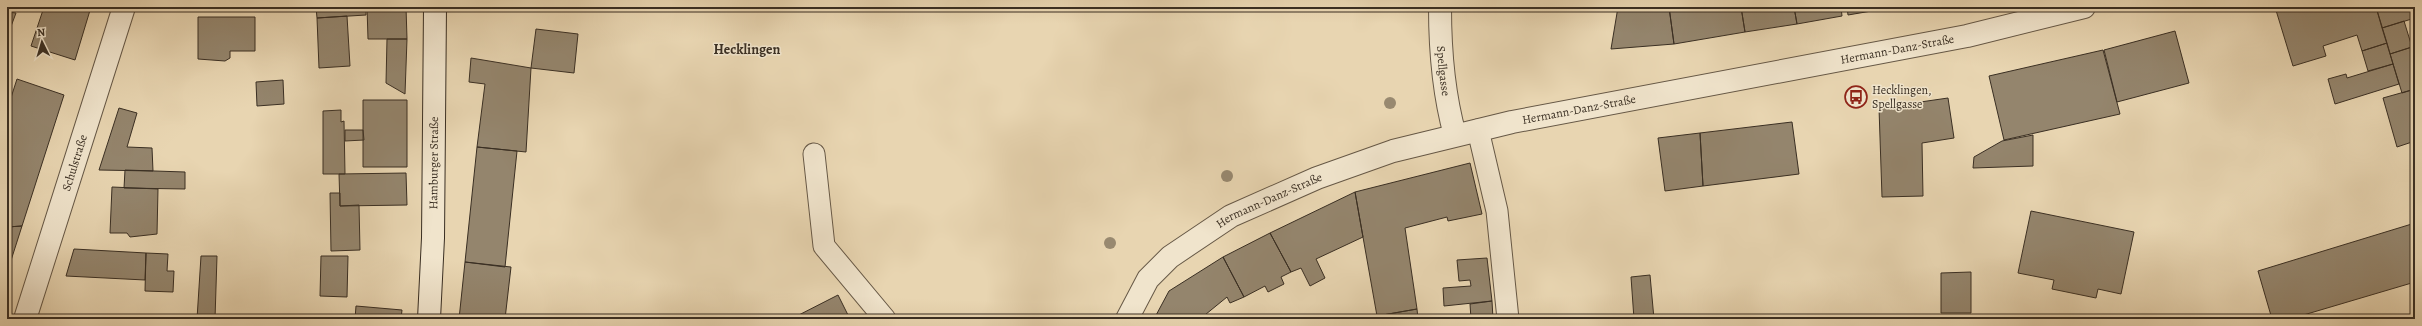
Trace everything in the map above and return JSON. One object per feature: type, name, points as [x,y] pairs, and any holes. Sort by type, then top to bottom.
[{"type":"street","name":"Schulstraße","points":[[25,319],[124,7]]},
{"type":"street","name":"Hamburger Straße","points":[[429,319],[433,238],[436,7]]},
{"type":"street","name":"Spellgasse","points":[[1440,7],[1440,45],[1446,102],[1455,135]]},
{"type":"street","name":"Hermann-Danz-Straße","points":[[1127,319],[1148,279],[1165,262],[1231,216],[1317,178],[1393,151],[1478,130],[1967,36],[2084,7]]},
{"type":"lane","points":[[1478,130],[1498,211],[1508,319]]},
{"type":"lane","points":[[814,154],[824,246],[885,319]]},
{"type":"building","points":[[7,7],[38,7],[37,10],[7,12]]},
{"type":"building","points":[[91,7],[75,60],[31,46],[43,10]]},
{"type":"building","points":[[316,7],[366,7],[366,15],[317,18]]},
{"type":"building","points":[[367,7],[406,7],[407,39],[368,39]]},
{"type":"building","points":[[1618,7],[1669,7],[1674,44],[1611,49]]},
{"type":"building","points":[[1669,7],[1741,7],[1745,32],[1674,44]]},
{"type":"building","points":[[1741,7],[1794,7],[1797,24],[1745,32]]},
{"type":"building","points":[[1794,7],[1841,7],[1842,16],[1797,24]]},
{"type":"building","points":[[1847,7],[1895,7],[1848,15]]},
{"type":"building","points":[[2275,7],[2376,7],[2387,43],[2362,51],[2357,35],[2323,46],[2326,56],[2293,66]]},
{"type":"building","points":[[2376,7],[2415,7],[2415,18],[2382,28]]},
{"type":"building","points":[[7,12],[16,13],[7,37]]},
{"type":"building","points":[[347,16],[350,66],[319,68],[317,18]]},
{"type":"building","points":[[198,17],[255,17],[255,51],[230,51],[230,58],[225,61],[198,59]]},
{"type":"building","points":[[2404,21],[2412,47],[2390,54],[2382,28]]},
{"type":"building","points":[[536,29],[578,34],[574,73],[531,68]]},
{"type":"building","points":[[2175,31],[2189,83],[2117,102],[2104,50]]},
{"type":"building","points":[[387,39],[407,39],[405,94],[386,83]]},
{"type":"building","points":[[2387,43],[2393,64],[2368,71],[2362,51]]},
{"type":"building","points":[[2415,46],[2415,89],[2402,93],[2390,54]]},
{"type":"building","points":[[2103,50],[2120,114],[2004,140],[1989,76]]},
{"type":"building","points":[[471,58],[531,68],[526,152],[477,147],[485,84],[469,82]]},
{"type":"building","points":[[2393,64],[2399,84],[2335,104],[2328,79],[2346,74],[2347,78]]},
{"type":"building","points":[[17,79],[64,95],[22,226],[7,227],[7,110]]},
{"type":"building","points":[[283,80],[284,104],[257,106],[256,82]]},
{"type":"building","points":[[2415,89],[2415,141],[2397,147],[2383,98]]},
{"type":"building","points":[[1948,98],[1954,138],[1922,143],[1923,196],[1882,197],[1879,108]]},
{"type":"building","points":[[363,100],[407,100],[407,167],[363,167]]},
{"type":"building","points":[[119,108],[137,113],[127,147],[152,148],[153,171],[99,170]]},
{"type":"building","points":[[341,110],[341,122],[344,121],[345,174],[323,174],[323,111]]},
{"type":"building","points":[[1792,122],[1799,174],[1703,186],[1700,133]]},
{"type":"building","points":[[345,130],[363,130],[364,140],[345,141]]},
{"type":"building","points":[[1700,133],[1703,186],[1665,191],[1658,138]]},
{"type":"building","points":[[2033,135],[2033,166],[1973,168],[1974,157],[2002,141]]},
{"type":"building","points":[[477,147],[517,151],[505,267],[465,262]]},
{"type":"building","points":[[1470,163],[1482,214],[1448,221],[1447,217],[1405,228],[1417,309],[1377,316],[1355,192]]},
{"type":"building","points":[[125,170],[185,172],[185,189],[124,188]]},
{"type":"building","points":[[406,173],[407,205],[340,206],[339,174]]},
{"type":"building","points":[[112,187],[158,189],[157,234],[130,237],[127,233],[110,233]]},
{"type":"building","points":[[1355,192],[1363,237],[1316,259],[1325,278],[1310,286],[1301,268],[1291,272],[1270,233]]},
{"type":"building","points":[[330,193],[340,193],[340,206],[359,205],[360,250],[331,251]]},
{"type":"building","points":[[2031,211],[2134,232],[2121,294],[2098,289],[2096,298],[2052,289],[2054,280],[2018,273]]},
{"type":"building","points":[[2415,223],[2415,282],[2290,319],[2272,319],[2258,271]]},
{"type":"building","points":[[22,226],[7,273],[7,227]]},
{"type":"building","points":[[1270,233],[1291,272],[1281,277],[1284,284],[1268,292],[1265,286],[1244,297],[1223,257]]},
{"type":"building","points":[[74,249],[146,253],[145,280],[66,276]]},
{"type":"building","points":[[146,253],[168,254],[167,271],[174,271],[173,292],[145,291]]},
{"type":"building","points":[[201,256],[217,256],[215,319],[197,319]]},
{"type":"building","points":[[321,256],[348,256],[347,297],[320,296]]},
{"type":"building","points":[[1223,257],[1244,297],[1230,303],[1227,297],[1200,319],[1154,319],[1169,291]]},
{"type":"building","points":[[1487,258],[1492,301],[1444,306],[1443,288],[1471,286],[1470,280],[1459,281],[1457,260]]},
{"type":"building","points":[[465,262],[511,267],[505,319],[459,319]]},
{"type":"building","points":[[1971,272],[1971,313],[1941,313],[1941,273]]},
{"type":"building","points":[[1650,275],[1654,319],[1634,319],[1631,277]]},
{"type":"building","points":[[838,295],[850,319],[791,319]]},
{"type":"building","points":[[1492,301],[1493,319],[1471,319],[1470,304]]},
{"type":"building","points":[[356,306],[402,310],[401,319],[355,319]]},
{"type":"building","points":[[1417,309],[1418,319],[1377,319],[1377,316]]},
{"type":"building","points":[[55,316],[85,316],[85,319],[54,319]]},
{"type":"place","name":"Hecklingen, Spellgasse","points":[[1856,97]]},
{"type":"district","name":"Hecklingen","points":[[747,49]]}]
